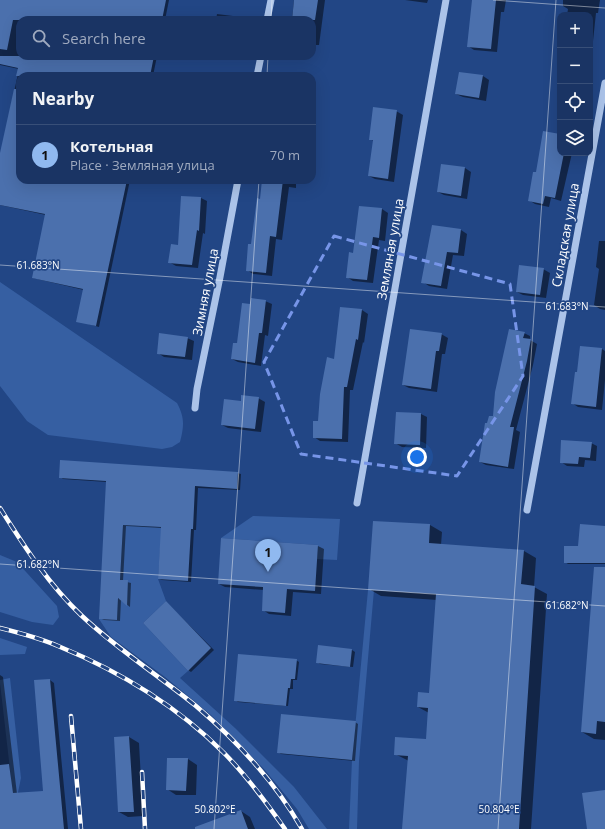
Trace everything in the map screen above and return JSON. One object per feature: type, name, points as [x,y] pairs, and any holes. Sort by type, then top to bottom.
[{"type":"street","points":[[268,16],[271,0]]},
{"type":"street","name":"Земляная улица","points":[[357,503],[446,0]]},
{"type":"street","points":[[258,72],[260,60]]},
{"type":"street","name":"Складская улица","points":[[527,510],[605,84]]},
{"type":"street","name":"Зимняя улица","points":[[195,408],[197,389],[237,184]]},
{"type":"highlighted area","points":[[334,236],[510,284],[523,376],[457,476],[301,454],[264,362]]},
{"type":"shaded area","points":[[0,282],[177,403],[183,418],[180,442],[172,447],[162,449],[48,435],[27,421],[0,386]]},
{"type":"shaded area","points":[[253,516],[340,519],[337,560],[317,559],[318,545],[221,538]]},
{"type":"shaded area","points":[[123,525],[171,528],[160,549],[158,579],[166,601],[143,623],[188,671],[180,678],[235,728],[294,787],[327,829],[309,829],[297,809],[264,769],[211,715],[165,677],[111,637],[99,619],[117,620],[118,599],[127,599],[128,580],[120,580]]},
{"type":"shaded area","points":[[0,555],[17,562],[57,606],[59,617],[53,625],[32,622],[0,612]]},
{"type":"shaded area","points":[[368,590],[374,590],[359,761],[357,829],[349,829],[352,760]]},
{"type":"shaded area","points":[[0,638],[27,647],[25,654],[0,655]]},
{"type":"shaded area","points":[[10,678],[21,778],[16,802],[9,802],[11,778],[0,683],[0,680]]},
{"type":"building","points":[[0,0],[166,0],[163,16],[16,16],[16,20],[13,20],[7,50],[0,49]]},
{"type":"building","points":[[294,0],[318,0],[316,16],[292,16]]},
{"type":"building","points":[[472,0],[496,0],[491,49],[467,47]]},
{"type":"building","points":[[0,56],[16,56],[16,60],[153,60],[151,72],[17,72],[18,68],[0,64]]},
{"type":"building","points":[[459,72],[483,75],[479,98],[455,94]]},
{"type":"building","points":[[14,89],[16,89],[16,184],[126,184],[96,326],[76,322],[83,289],[32,278],[45,214],[0,205],[0,153]]},
{"type":"building","points":[[373,107],[397,110],[388,179],[368,176],[373,140],[369,140]]},
{"type":"building","points":[[543,131],[557,133],[557,156],[563,156],[555,198],[545,196],[543,204],[528,201],[533,172],[536,172]]},
{"type":"building","points":[[441,164],[465,167],[461,196],[437,192]]},
{"type":"building","points":[[262,184],[283,184],[276,237],[270,236],[266,273],[246,271],[248,244],[251,244],[257,198],[260,199]]},
{"type":"building","points":[[181,196],[201,197],[199,231],[197,230],[192,265],[168,263],[171,244],[178,245]]},
{"type":"building","points":[[359,206],[382,208],[379,238],[373,237],[367,280],[346,278],[349,252],[353,253]]},
{"type":"building","points":[[432,225],[461,229],[458,253],[447,252],[441,286],[421,283]]},
{"type":"building","points":[[519,265],[544,268],[540,295],[516,292]]},
{"type":"building","points":[[251,298],[266,300],[262,333],[259,333],[255,363],[231,359],[233,343],[237,343],[242,303],[250,304]]},
{"type":"building","points":[[340,307],[362,309],[358,340],[356,339],[347,387],[344,387],[342,439],[313,438],[313,421],[318,421],[320,394],[327,357],[334,359]]},
{"type":"building","points":[[410,329],[442,333],[439,351],[436,351],[431,389],[402,385]]},
{"type":"building","points":[[509,329],[525,332],[523,338],[531,339],[527,361],[510,427],[514,427],[508,467],[479,462],[485,423],[487,423],[489,416],[493,416],[495,392]]},
{"type":"building","points":[[159,333],[188,337],[185,357],[157,354]]},
{"type":"building","points":[[580,346],[602,348],[596,407],[571,404]]},
{"type":"building","points":[[241,395],[259,397],[255,429],[221,425],[224,399],[241,401]]},
{"type":"building","points":[[396,412],[421,413],[420,445],[394,444]]},
{"type":"building","points":[[561,440],[592,442],[590,458],[579,457],[578,464],[560,463]]},
{"type":"building","points":[[60,460],[238,472],[237,489],[195,486],[188,581],[158,579],[161,527],[123,525],[120,580],[128,580],[127,606],[118,598],[117,620],[99,619],[106,481],[59,478]]},
{"type":"building","points":[[373,521],[430,524],[429,543],[524,550],[521,584],[535,586],[519,829],[402,829],[408,756],[394,755],[395,737],[426,739],[428,708],[417,707],[418,692],[429,693],[436,594],[368,590]]},
{"type":"building","points":[[580,524],[605,526],[605,563],[564,563],[564,546],[578,546]]},
{"type":"building","points":[[221,538],[318,545],[315,591],[287,589],[285,613],[262,611],[263,587],[218,584]]},
{"type":"building","points":[[594,567],[605,567],[605,722],[597,721],[596,734],[581,732]]},
{"type":"building","points":[[166,601],[211,648],[188,671],[143,623]]},
{"type":"building","points":[[318,645],[352,649],[350,667],[316,663]]},
{"type":"building","points":[[238,654],[297,659],[295,679],[291,679],[290,688],[288,688],[286,706],[234,701]]},
{"type":"building","points":[[50,679],[64,829],[0,829],[0,765],[9,764],[13,793],[43,791],[34,680]]},
{"type":"building","points":[[281,714],[356,721],[352,760],[277,753]]},
{"type":"building","points":[[129,736],[134,812],[118,812],[114,737]]},
{"type":"building","points":[[167,758],[188,758],[186,791],[166,790]]},
{"type":"building","points":[[605,790],[605,829],[587,829],[582,793]]},
{"type":"building","points":[[241,810],[248,829],[195,829],[195,827]]},
{"type":"railway","points":[[0,508],[38,565],[70,604],[109,640],[196,706],[226,733],[254,763],[280,795],[302,829]]},
{"type":"railway","points":[[0,628],[44,641],[81,656],[125,678],[167,705],[187,720],[224,753],[241,771],[285,829]]},
{"type":"railway","points":[[71,716],[81,829]]},
{"type":"railway","points":[[142,772],[145,829]]},
{"type":"place","name":"Котельная","points":[[268,572]]}]
